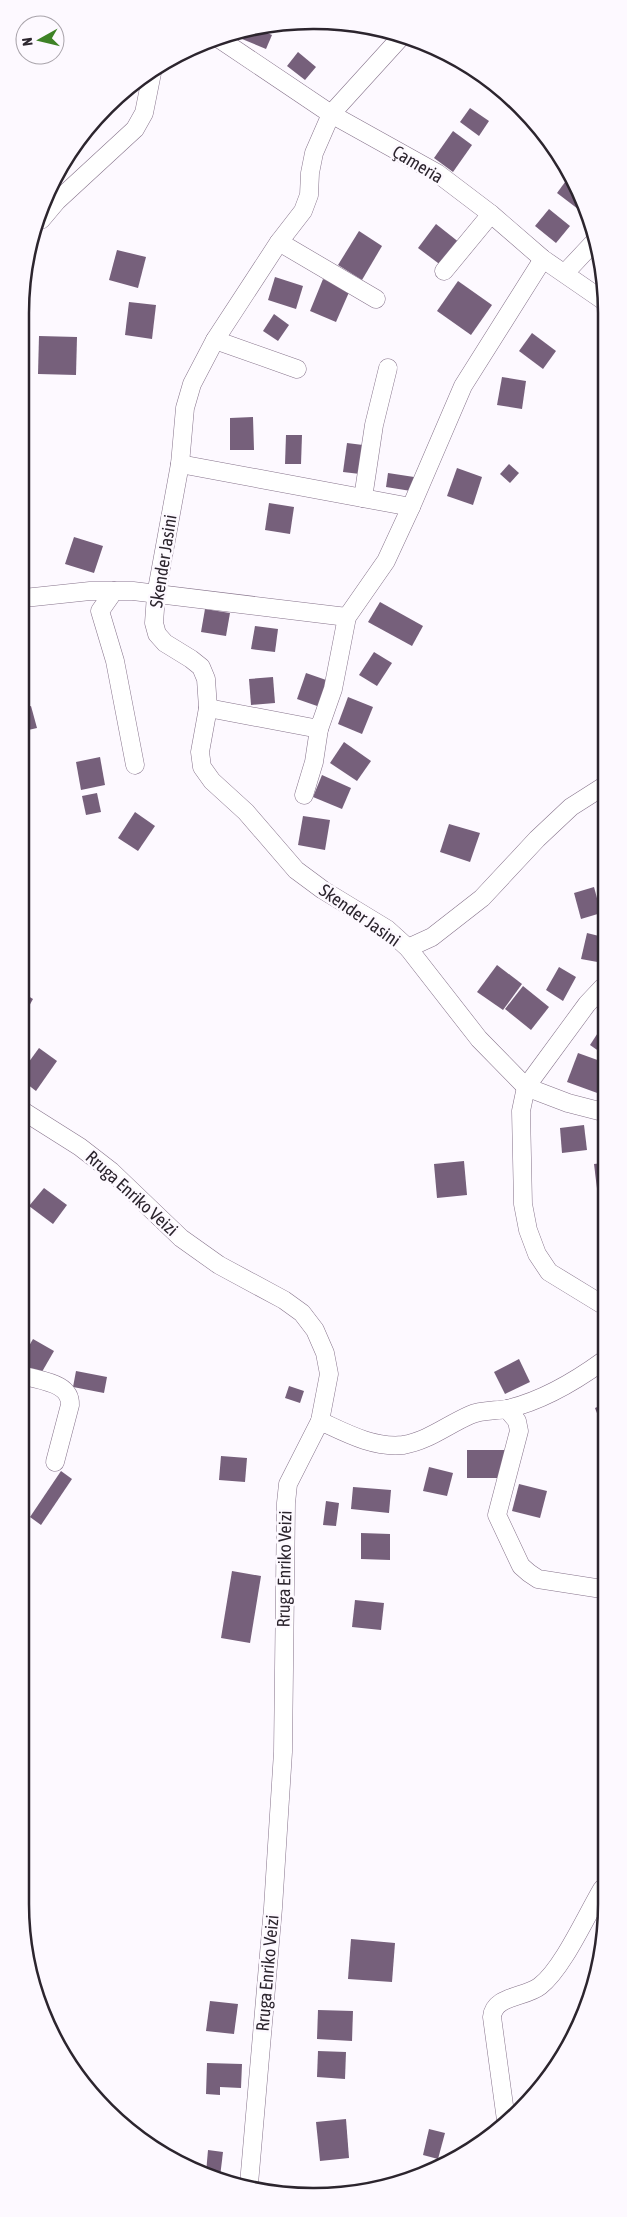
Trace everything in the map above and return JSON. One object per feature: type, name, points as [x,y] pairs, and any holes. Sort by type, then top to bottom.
[{"type":"street","name":"Skender Jasini","points":[[396,41],[331,114],[314,153],[310,172],[309,195],[303,211],[279,242],[215,340],[192,384],[185,408],[180,464],[156,595],[154,623],[157,634],[165,643],[200,667],[206,679],[208,708],[200,752],[202,766],[212,781],[246,812],[296,870],[324,890],[387,929],[408,948],[479,1040],[526,1087],[568,1103],[598,1111]]},
{"type":"street","name":"Çameria","points":[[225,43],[331,114],[437,174],[491,214],[543,259],[598,297]]},
{"type":"street","points":[[47,212],[57,201],[135,129],[144,113],[151,80]]},
{"type":"street","points":[[444,271],[491,214]]},
{"type":"street","points":[[279,242],[376,299]]},
{"type":"street","points":[[565,273],[590,247]]},
{"type":"street","points":[[304,795],[314,762],[319,729],[333,690],[347,617],[386,561],[463,386],[543,259]]},
{"type":"street","points":[[215,340],[297,369]]},
{"type":"street","points":[[363,498],[374,425],[388,368]]},
{"type":"street","points":[[180,464],[411,507]]},
{"type":"street","points":[[29,597],[90,591],[133,591],[347,617]]},
{"type":"street","points":[[90,591],[100,611],[115,661],[135,765]]},
{"type":"street","points":[[100,611],[114,591]]},
{"type":"street","points":[[208,708],[319,729]]},
{"type":"street","points":[[408,948],[432,937],[482,898],[536,839],[570,807],[598,790]]},
{"type":"street","points":[[598,993],[587,1004],[526,1087],[521,1111],[523,1204],[528,1230],[537,1254],[549,1272],[598,1302]]},
{"type":"street","name":"Rruga Enriko Veizi","points":[[29,1115],[80,1147],[111,1171],[181,1238],[219,1265],[284,1300],[302,1313],[315,1330],[322,1345],[329,1374],[320,1421],[288,1484],[286,1503],[283,1752],[273,1908],[249,2181]]},
{"type":"street","points":[[320,1421],[359,1438],[379,1444],[403,1445],[426,1438],[471,1415],[507,1409],[529,1402],[569,1383],[598,1363]]},
{"type":"street","points":[[29,1378],[60,1387],[67,1391],[70,1397],[70,1405],[55,1462]]},
{"type":"street","points":[[507,1409],[517,1421],[519,1431],[497,1515],[521,1566],[538,1579],[598,1588]]},
{"type":"street","points":[[505,2114],[492,2017],[493,2009],[498,2003],[526,1995],[540,1987],[554,1973],[598,1896]]},
{"type":"building","points":[[266,33],[272,35],[266,49],[242,39]]},
{"type":"building","points":[[298,52],[316,67],[305,80],[287,66]]},
{"type":"building","points":[[470,108],[489,121],[479,136],[460,122]]},
{"type":"building","points":[[453,131],[472,145],[453,172],[434,158]]},
{"type":"building","points":[[566,181],[578,209],[578,209],[557,193]]},
{"type":"building","points":[[549,209],[570,226],[556,243],[535,226]]},
{"type":"building","points":[[436,224],[460,243],[442,266],[418,248]]},
{"type":"building","points":[[359,231],[382,246],[362,280],[338,265]]},
{"type":"building","points":[[117,250],[146,257],[138,288],[109,280]]},
{"type":"building","points":[[275,277],[303,286],[296,309],[268,300]]},
{"type":"building","points":[[323,279],[350,290],[336,322],[310,311]]},
{"type":"building","points":[[458,281],[492,305],[471,335],[437,311]]},
{"type":"building","points":[[129,302],[156,305],[152,339],[125,335]]},
{"type":"building","points":[[274,314],[289,325],[278,341],[263,331]]},
{"type":"building","points":[[532,333],[556,351],[543,369],[519,351]]},
{"type":"building","points":[[39,336],[77,337],[76,375],[38,374]]},
{"type":"building","points":[[502,377],[526,381],[522,409],[497,405]]},
{"type":"building","points":[[253,417],[254,450],[230,450],[230,418]]},
{"type":"building","points":[[286,435],[302,435],[301,464],[285,464]]},
{"type":"building","points":[[347,443],[363,445],[360,474],[343,472]]},
{"type":"building","points":[[509,464],[519,473],[510,483],[500,474]]},
{"type":"building","points":[[457,468],[482,477],[473,505],[447,496]]},
{"type":"building","points":[[388,473],[414,477],[411,491],[386,487]]},
{"type":"building","points":[[269,503],[294,507],[290,534],[265,530]]},
{"type":"building","points":[[74,537],[103,546],[94,573],[65,564]]},
{"type":"building","points":[[380,602],[423,626],[412,646],[368,622]]},
{"type":"building","points":[[205,609],[230,613],[226,636],[201,632]]},
{"type":"building","points":[[255,626],[278,629],[275,652],[251,649]]},
{"type":"building","points":[[374,652],[392,663],[377,686],[359,675]]},
{"type":"building","points":[[306,673],[329,681],[320,707],[297,699]]},
{"type":"building","points":[[273,677],[275,703],[251,705],[249,679]]},
{"type":"building","points":[[348,697],[373,707],[362,734],[338,724]]},
{"type":"building","points":[[31,706],[37,728],[29,730],[29,707]]},
{"type":"building","points":[[344,742],[371,761],[357,781],[330,763]]},
{"type":"building","points":[[100,757],[105,785],[81,790],[76,762]]},
{"type":"building","points":[[322,775],[351,788],[342,809],[313,797]]},
{"type":"building","points":[[97,793],[101,812],[86,815],[82,796]]},
{"type":"building","points":[[135,812],[155,826],[138,851],[118,838]]},
{"type":"building","points":[[303,816],[330,820],[325,850],[298,845]]},
{"type":"building","points":[[449,824],[480,833],[470,862],[440,852]]},
{"type":"building","points":[[594,887],[598,902],[598,914],[581,919],[574,893]]},
{"type":"building","points":[[587,933],[598,936],[598,962],[581,959]]},
{"type":"building","points":[[497,965],[522,984],[503,1010],[477,992]]},
{"type":"building","points":[[559,967],[576,977],[563,1001],[546,990]]},
{"type":"building","points":[[523,986],[549,1007],[531,1030],[505,1009]]},
{"type":"building","points":[[29,997],[33,999],[29,1006]]},
{"type":"building","points":[[598,1033],[598,1051],[590,1045]]},
{"type":"building","points":[[39,1048],[57,1061],[36,1091],[29,1086],[29,1062]]},
{"type":"building","points":[[578,1053],[598,1060],[598,1093],[567,1082]]},
{"type":"building","points":[[584,1125],[587,1150],[562,1153],[560,1128]]},
{"type":"building","points":[[464,1161],[467,1195],[437,1198],[434,1164]]},
{"type":"building","points":[[594,1164],[598,1164],[598,1197]]},
{"type":"building","points":[[44,1188],[67,1205],[53,1224],[29,1206]]},
{"type":"building","points":[[33,1339],[54,1351],[39,1377],[29,1371],[29,1346]]},
{"type":"building","points":[[519,1359],[530,1382],[505,1394],[494,1372]]},
{"type":"building","points":[[76,1371],[107,1377],[104,1393],[73,1387]]},
{"type":"building","points":[[289,1386],[304,1391],[300,1403],[285,1398]]},
{"type":"building","points":[[467,1450],[504,1450],[504,1478],[467,1478]]},
{"type":"building","points":[[221,1456],[247,1458],[245,1482],[219,1480]]},
{"type":"building","points":[[429,1467],[453,1473],[447,1496],[423,1491]]},
{"type":"building","points":[[61,1471],[72,1479],[41,1525],[30,1517]]},
{"type":"building","points":[[519,1484],[547,1491],[540,1518],[512,1511]]},
{"type":"building","points":[[353,1487],[391,1490],[389,1513],[351,1509]]},
{"type":"building","points":[[326,1501],[339,1503],[336,1526],[323,1525]]},
{"type":"building","points":[[361,1533],[390,1534],[390,1560],[361,1559]]},
{"type":"building","points":[[232,1571],[261,1576],[250,1643],[221,1638]]},
{"type":"building","points":[[355,1600],[384,1603],[381,1630],[352,1627]]},
{"type":"building","points":[[351,1939],[395,1943],[392,1982],[348,1979]]},
{"type":"building","points":[[210,2001],[238,2004],[234,2034],[206,2031]]},
{"type":"building","points":[[318,2010],[353,2011],[352,2041],[317,2039]]},
{"type":"building","points":[[318,2051],[346,2052],[345,2079],[317,2077]]},
{"type":"building","points":[[207,2063],[242,2064],[241,2088],[220,2087],[220,2095],[206,2094]]},
{"type":"building","points":[[346,2119],[349,2158],[320,2161],[316,2122]]},
{"type":"building","points":[[429,2129],[445,2133],[438,2159],[423,2155]]},
{"type":"building","points":[[208,2150],[223,2152],[221,2172],[206,2168]]}]
